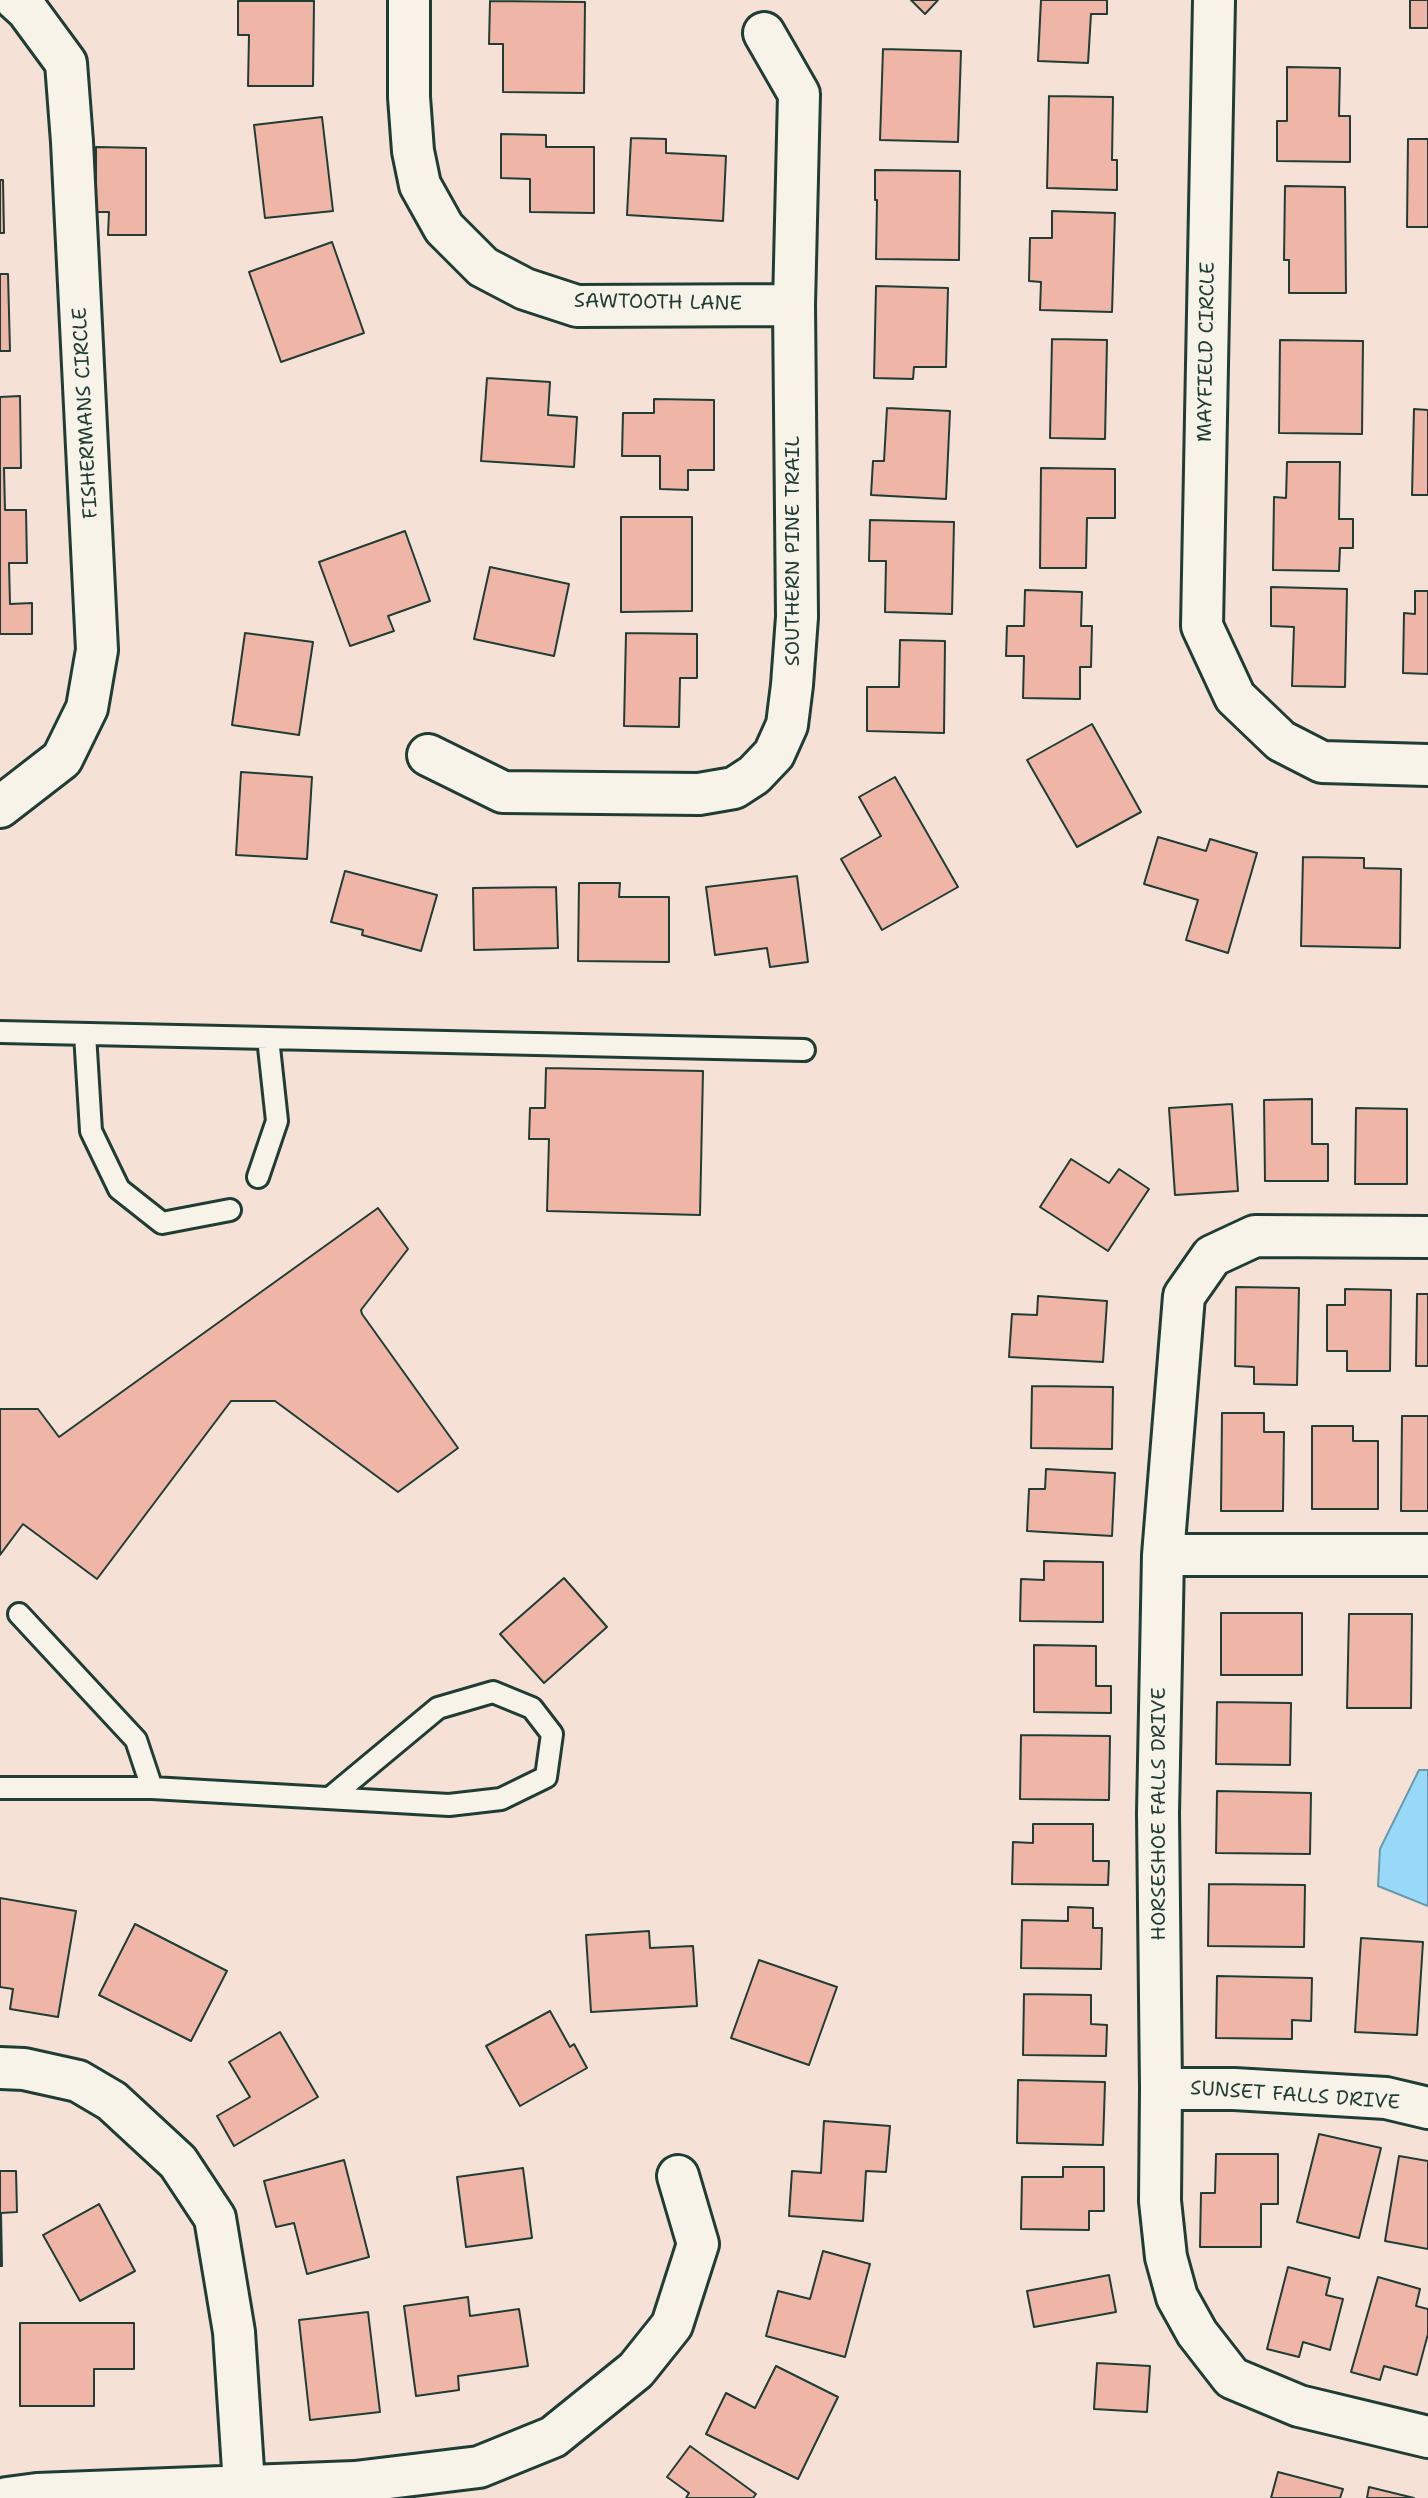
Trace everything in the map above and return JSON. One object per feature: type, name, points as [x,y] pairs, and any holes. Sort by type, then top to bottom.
[{"type":"street","name":"FISHERMANS CIRCLE","points":[[0,807],[62,759],[87,708],[97,650],[66,63],[16,0]]},
{"type":"street","name":"SAWTOOTH LANE","points":[[409,0],[409,97],[413,151],[420,185],[444,228],[483,267],[525,289],[577,306],[794,305]]},
{"type":"street","name":"MAYFIELD CIRCLE","points":[[1214,0],[1202,626],[1235,697],[1281,741],[1322,762],[1428,765]]},
{"type":"street","name":"SOUTHERN PINE TRAIL","points":[[428,755],[503,792],[699,794],[734,788],[754,775],[774,754],[787,725],[797,617],[794,305],[799,94],[764,33]]},
{"type":"street","name":"HORSESHOE FALLS DRIVE","points":[[1428,1237],[1255,1236],[1212,1256],[1184,1296],[1163,1555],[1158,1813],[1160,2201],[1166,2257],[1177,2297],[1197,2333],[1232,2378],[1299,2406],[1428,2437]]},
{"type":"street","points":[[1163,1555],[1428,1555]]},
{"type":"street","points":[[0,2068],[24,2069],[78,2081],[112,2101],[178,2162],[215,2218],[234,2332],[244,2485]]},
{"type":"street","name":"SUNSET FALLS DRIVE","points":[[1161,2089],[1234,2089],[1386,2098],[1428,2108]]},
{"type":"street","points":[[27,2497],[355,2482],[479,2467],[553,2437],[636,2370],[672,2325],[698,2244],[678,2176]]},
{"type":"lane","points":[[0,1032],[804,1050]]},
{"type":"lane","points":[[85,1034],[91,1131],[119,1189],[162,1223],[230,1210]]},
{"type":"lane","points":[[258,1177],[277,1121],[268,1038]]},
{"type":"lane","points":[[19,1614],[136,1740],[152,1788]]},
{"type":"lane","points":[[0,1788],[152,1788],[449,1805],[501,1799],[546,1777],[552,1734],[532,1708],[493,1692],[438,1708],[331,1797]]},
{"type":"water","points":[[1419,1770],[1428,1770],[1428,1906],[1378,1886],[1380,1849]]},
{"type":"building","points":[[911,0],[938,0],[925,14]]},
{"type":"building","points":[[1041,0],[1107,0],[1107,14],[1091,14],[1088,63],[1038,61]]},
{"type":"building","points":[[1410,0],[1428,0],[1428,28],[1410,28]]},
{"type":"building","points":[[238,1],[314,1],[313,86],[248,86],[249,35],[238,35]]},
{"type":"building","points":[[490,1],[585,2],[584,93],[503,92],[503,44],[489,44]]},
{"type":"building","points":[[883,49],[961,51],[958,142],[880,140]]},
{"type":"building","points":[[1287,67],[1340,68],[1339,116],[1350,116],[1350,162],[1277,161],[1277,121],[1287,121]]},
{"type":"building","points":[[1049,96],[1113,97],[1112,160],[1117,160],[1117,190],[1047,188]]},
{"type":"building","points":[[322,117],[333,211],[265,218],[254,125]]},
{"type":"building","points":[[501,134],[546,135],[546,147],[594,147],[594,213],[530,212],[530,179],[501,178]]},
{"type":"building","points":[[631,138],[666,139],[666,153],[726,156],[723,221],[627,215]]},
{"type":"building","points":[[1408,139],[1428,139],[1428,227],[1407,227]]},
{"type":"building","points":[[96,147],[146,148],[146,235],[108,235],[109,212],[96,212]]},
{"type":"building","points":[[875,170],[960,171],[959,260],[876,259]]},
{"type":"building","points":[[0,180],[3,180],[4,233],[0,233]]},
{"type":"building","points":[[1285,186],[1345,187],[1346,293],[1289,293],[1289,260],[1284,260]]},
{"type":"building","points":[[1052,211],[1115,213],[1112,312],[1040,310],[1041,282],[1029,281],[1030,238],[1052,238]]},
{"type":"building","points":[[332,242],[364,333],[281,362],[249,272]]},
{"type":"building","points":[[0,274],[8,274],[10,351],[0,351]]},
{"type":"building","points":[[876,286],[948,288],[946,367],[914,367],[913,379],[874,378]]},
{"type":"building","points":[[1052,339],[1107,340],[1105,439],[1050,438]]},
{"type":"building","points":[[1280,340],[1363,341],[1362,434],[1279,433]]},
{"type":"building","points":[[487,378],[550,382],[548,415],[577,417],[574,467],[481,461]]},
{"type":"building","points":[[20,396],[21,468],[4,468],[5,510],[26,510],[27,563],[9,563],[10,604],[32,603],[32,634],[0,634],[0,397]]},
{"type":"building","points":[[654,399],[714,400],[714,470],[688,470],[688,490],[660,489],[660,456],[622,456],[623,413],[654,413]]},
{"type":"building","points":[[887,408],[950,411],[946,499],[871,495],[873,461],[884,461]]},
{"type":"building","points":[[1414,409],[1428,410],[1428,495],[1412,495]]},
{"type":"building","points":[[1287,462],[1340,462],[1339,519],[1353,519],[1353,548],[1340,548],[1339,571],[1273,570],[1274,497],[1286,498]]},
{"type":"building","points":[[1041,468],[1115,469],[1115,518],[1087,518],[1086,568],[1040,568]]},
{"type":"building","points":[[621,517],[692,517],[692,611],[621,612]]},
{"type":"building","points":[[870,520],[954,522],[952,614],[885,612],[886,561],[869,561]]},
{"type":"building","points":[[405,531],[430,601],[388,616],[394,631],[350,646],[319,562]]},
{"type":"building","points":[[490,567],[569,584],[554,656],[474,639]]},
{"type":"building","points":[[1271,587],[1347,589],[1345,687],[1292,686],[1294,627],[1271,626]]},
{"type":"building","points":[[1025,590],[1082,592],[1081,626],[1092,626],[1091,667],[1080,667],[1080,699],[1023,698],[1024,656],[1006,656],[1007,626],[1024,626]]},
{"type":"building","points":[[1415,591],[1428,591],[1428,674],[1403,673],[1404,613],[1415,614]]},
{"type":"building","points":[[245,633],[313,642],[299,735],[232,725]]},
{"type":"building","points":[[626,633],[697,634],[697,678],[680,678],[679,727],[624,726]]},
{"type":"building","points":[[900,640],[945,641],[944,733],[867,731],[867,687],[899,687]]},
{"type":"building","points":[[1092,724],[1141,812],[1077,847],[1027,760]]},
{"type":"building","points":[[241,772],[312,777],[307,859],[236,855]]},
{"type":"building","points":[[895,777],[958,887],[882,930],[841,859],[881,836],[859,797]]},
{"type":"building","points":[[1158,837],[1206,851],[1210,839],[1257,853],[1228,953],[1186,940],[1198,900],[1144,884]]},
{"type":"building","points":[[1303,857],[1364,858],[1364,868],[1401,869],[1400,948],[1301,946]]},
{"type":"building","points":[[345,871],[437,895],[421,951],[362,935],[363,930],[331,922]]},
{"type":"building","points":[[797,876],[808,962],[770,967],[767,948],[715,955],[706,887]]},
{"type":"building","points":[[579,883],[620,883],[619,897],[669,897],[669,962],[578,961]]},
{"type":"building","points":[[556,887],[558,948],[474,950],[473,888]]},
{"type":"building","points":[[546,1068],[703,1071],[700,1215],[547,1211],[549,1139],[529,1139],[530,1108],[545,1108]]},
{"type":"building","points":[[1312,1099],[1312,1144],[1328,1144],[1328,1181],[1265,1181],[1264,1100]]},
{"type":"building","points":[[1232,1104],[1238,1191],[1175,1195],[1169,1108]]},
{"type":"building","points":[[1356,1108],[1407,1109],[1407,1184],[1355,1184]]},
{"type":"building","points":[[1071,1159],[1109,1183],[1119,1169],[1149,1189],[1108,1251],[1040,1207]]},
{"type":"building","points":[[378,1208],[408,1249],[361,1310],[362,1314],[458,1448],[398,1492],[275,1401],[231,1401],[97,1579],[23,1524],[0,1555],[0,1409],[38,1409],[59,1437]]},
{"type":"building","points":[[1236,1287],[1299,1288],[1297,1385],[1254,1384],[1254,1367],[1235,1366]]},
{"type":"building","points":[[1345,1289],[1391,1290],[1390,1371],[1347,1371],[1347,1351],[1327,1351],[1327,1305],[1345,1305]]},
{"type":"building","points":[[1417,1294],[1428,1294],[1428,1366],[1416,1366]]},
{"type":"building","points":[[1038,1296],[1107,1301],[1103,1362],[1009,1357],[1012,1314],[1037,1315]]},
{"type":"building","points":[[1032,1386],[1113,1387],[1112,1449],[1031,1448]]},
{"type":"building","points":[[1222,1413],[1264,1413],[1264,1432],[1284,1432],[1283,1511],[1221,1511]]},
{"type":"building","points":[[1402,1416],[1428,1416],[1428,1511],[1401,1511]]},
{"type":"building","points":[[1312,1426],[1353,1426],[1353,1441],[1378,1441],[1378,1509],[1312,1509]]},
{"type":"building","points":[[1046,1469],[1115,1473],[1112,1536],[1027,1531],[1029,1489],[1045,1489]]},
{"type":"building","points":[[1044,1561],[1103,1562],[1103,1622],[1020,1621],[1021,1579],[1044,1580]]},
{"type":"building","points":[[564,1578],[607,1627],[544,1683],[500,1634]]},
{"type":"building","points":[[1221,1613],[1302,1613],[1302,1675],[1221,1675]]},
{"type":"building","points":[[1349,1614],[1412,1614],[1411,1708],[1347,1708]]},
{"type":"building","points":[[1034,1645],[1096,1646],[1096,1686],[1111,1686],[1111,1713],[1034,1712]]},
{"type":"building","points":[[1217,1702],[1291,1703],[1290,1765],[1216,1764]]},
{"type":"building","points":[[1021,1735],[1110,1736],[1109,1800],[1020,1799]]},
{"type":"building","points":[[1217,1791],[1311,1793],[1310,1854],[1216,1853]]},
{"type":"building","points":[[1033,1824],[1093,1824],[1093,1861],[1109,1861],[1108,1885],[1012,1884],[1013,1842],[1033,1843]]},
{"type":"building","points":[[1209,1884],[1305,1885],[1304,1947],[1208,1946]]},
{"type":"building","points":[[0,1898],[76,1911],[58,2017],[10,2009],[13,1989],[0,1987]]},
{"type":"building","points":[[1068,1907],[1093,1908],[1093,1928],[1102,1928],[1101,1969],[1021,1968],[1022,1920],[1068,1921]]},
{"type":"building","points":[[135,1924],[227,1971],[191,2041],[99,1995]]},
{"type":"building","points":[[649,1931],[650,1948],[693,1946],[697,2006],[591,2012],[586,1935]]},
{"type":"building","points":[[1361,1938],[1423,1942],[1417,2035],[1355,2032]]},
{"type":"building","points":[[759,1960],[837,1987],[809,2065],[731,2038]]},
{"type":"building","points":[[1217,1976],[1312,1978],[1311,2021],[1292,2020],[1292,2039],[1216,2038]]},
{"type":"building","points":[[1024,1994],[1091,1995],[1091,2024],[1107,2025],[1106,2056],[1023,2055]]},
{"type":"building","points":[[550,2011],[570,2047],[574,2044],[587,2068],[520,2106],[486,2046]]},
{"type":"building","points":[[280,2032],[318,2097],[234,2146],[217,2116],[250,2097],[229,2062]]},
{"type":"building","points":[[1018,2080],[1105,2082],[1103,2145],[1017,2143]]},
{"type":"building","points":[[824,2121],[890,2126],[886,2172],[866,2171],[863,2221],[789,2216],[792,2171],[821,2173]]},
{"type":"building","points":[[1319,2134],[1381,2148],[1359,2238],[1297,2222]]},
{"type":"building","points":[[1216,2154],[1278,2154],[1278,2204],[1261,2204],[1261,2247],[1200,2247],[1201,2193],[1215,2193]]},
{"type":"building","points":[[1399,2156],[1428,2161],[1428,2249],[1385,2241]]},
{"type":"building","points":[[344,2160],[369,2257],[307,2274],[294,2223],[276,2227],[264,2181]]},
{"type":"building","points":[[1063,2167],[1104,2167],[1104,2211],[1089,2211],[1089,2230],[1021,2229],[1022,2177],[1063,2177]]},
{"type":"building","points":[[523,2168],[532,2238],[466,2247],[457,2177]]},
{"type":"building","points":[[0,2171],[16,2171],[17,2212],[1,2213],[2,2266],[0,2266]]},
{"type":"building","points":[[99,2204],[135,2271],[80,2301],[43,2235]]},
{"type":"building","points":[[823,2251],[870,2264],[845,2357],[766,2336],[778,2291],[810,2299]]},
{"type":"building","points":[[1288,2267],[1330,2278],[1326,2295],[1343,2299],[1330,2350],[1303,2342],[1299,2357],[1267,2349]]},
{"type":"building","points":[[1109,2275],[1116,2312],[1034,2327],[1027,2291]]},
{"type":"building","points":[[1378,2277],[1420,2289],[1416,2306],[1428,2309],[1428,2334],[1417,2375],[1384,2366],[1380,2380],[1351,2372]]},
{"type":"building","points":[[468,2297],[470,2316],[519,2309],[528,2366],[458,2376],[459,2390],[416,2396],[404,2306]]},
{"type":"building","points":[[368,2312],[380,2412],[310,2420],[299,2320]]},
{"type":"building","points":[[20,2323],[134,2323],[134,2369],[94,2369],[94,2406],[20,2406]]},
{"type":"building","points":[[1097,2363],[1150,2366],[1147,2412],[1094,2409]]},
{"type":"building","points":[[776,2366],[838,2397],[798,2479],[706,2434],[726,2393],[755,2408]]},
{"type":"building","points":[[690,2446],[756,2494],[753,2498],[686,2498],[689,2493],[667,2477]]},
{"type":"building","points":[[1278,2472],[1343,2489],[1340,2498],[1271,2498]]},
{"type":"building","points":[[1369,2487],[1414,2498],[1367,2498]]}]
